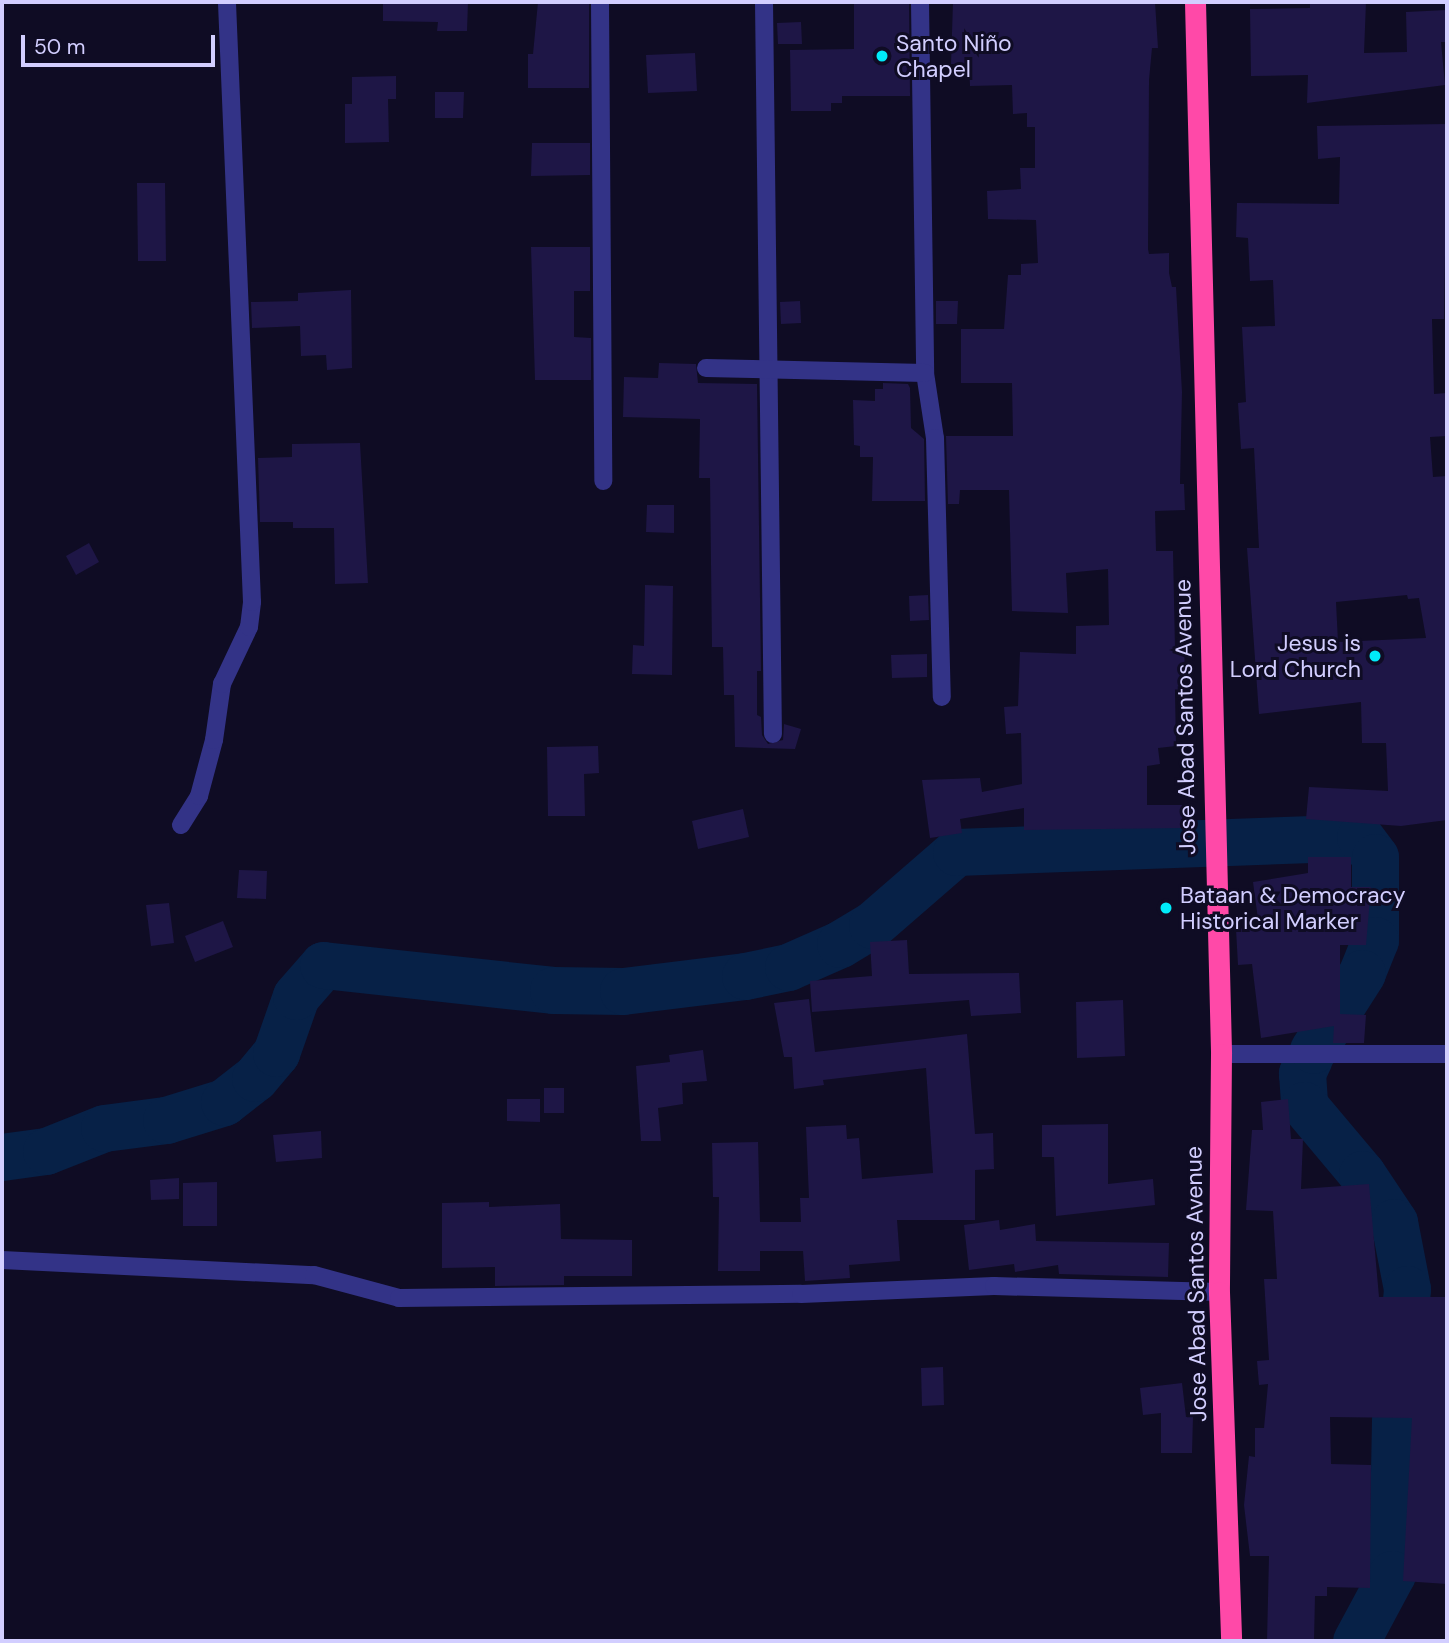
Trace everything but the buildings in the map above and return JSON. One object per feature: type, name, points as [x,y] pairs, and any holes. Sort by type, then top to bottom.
[{"type":"highway","name":"Jose Abad Santos Avenue","points":[[1195,2],[1215,882],[1222,1054],[1219,1292],[1231,1641]]},
{"type":"street","points":[[181,825],[200,796],[222,684],[249,627],[252,602],[227,2]]},
{"type":"street","points":[[600,2],[603,481]]},
{"type":"street","points":[[764,2],[773,734]]},
{"type":"street","points":[[920,2],[925,373],[935,438],[942,697]]},
{"type":"street","points":[[706,368],[925,373]]},
{"type":"street","points":[[1222,1054],[1447,1054]]},
{"type":"street","points":[[2,1261],[314,1275],[399,1298],[801,1294],[994,1286],[1219,1292]]},
{"type":"waterway","points":[[2,1157],[46,1151],[104,1128],[166,1120],[224,1102],[255,1078],[276,1053],[296,996],[323,965],[553,990],[623,991],[745,976],[788,967],[840,944],[872,925],[956,852],[1360,837],[1375,857],[1375,940],[1362,973],[1313,1050]]},
{"type":"waterway","points":[[1309,1058],[1302,1073],[1304,1105],[1362,1174],[1394,1222],[1407,1289],[1395,1420],[1392,1574],[1356,1641]]},
{"type":"place","name":"Santo Niño Chapel","points":[[882,56]]},
{"type":"place","name":"Jesus is Lord Church","points":[[1375,656]]},
{"type":"place","name":"Bataan & Democracy Historical Marker","points":[[1166,908]]}]
